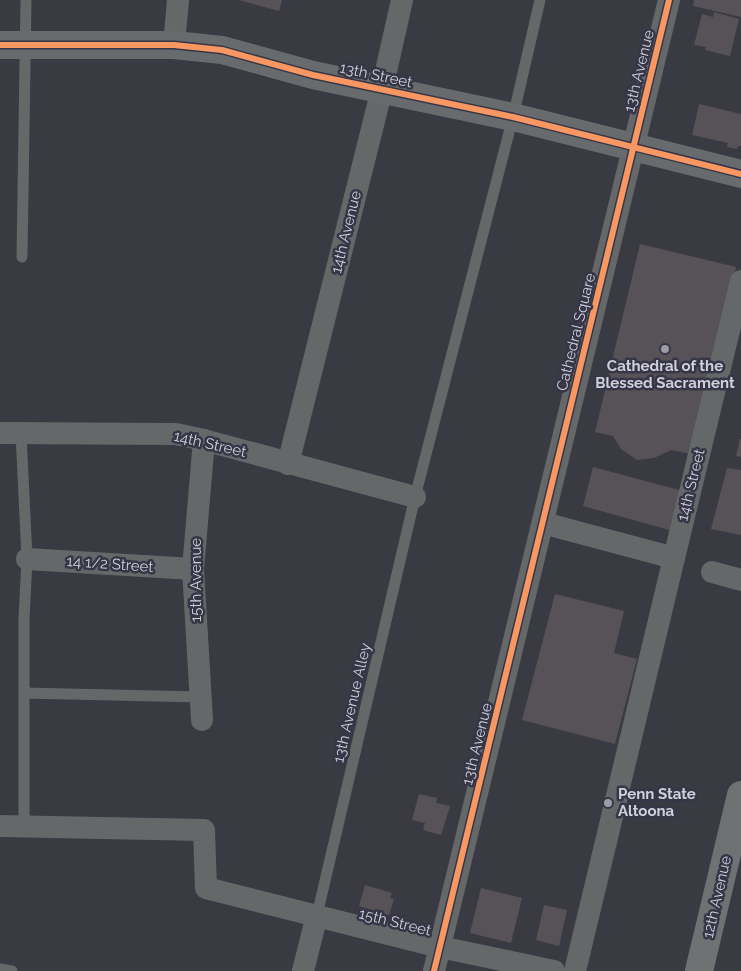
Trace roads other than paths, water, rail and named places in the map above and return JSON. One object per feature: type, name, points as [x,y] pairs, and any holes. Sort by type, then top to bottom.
[{"type":"main road","name":"12th Avenue","points":[[699,971],[741,794]]},
{"type":"street","points":[[174,45],[178,0]]},
{"type":"street","name":"14th Avenue","points":[[288,464],[382,89],[402,0]]},
{"type":"street","name":"13th Avenue","points":[[634,147],[669,0]]},
{"type":"street","name":"13th Street","points":[[13,45],[174,45],[222,50],[313,74],[513,117],[741,174]]},
{"type":"street","name":"Cathedral Square","points":[[543,523],[634,147]]},
{"type":"street","name":"14th Street","points":[[575,971],[741,281]]},
{"type":"street","name":"14th Street","points":[[10,433],[176,434],[415,497]]},
{"type":"street","name":"15th Avenue","points":[[202,720],[193,569],[204,440]]},
{"type":"street","points":[[543,523],[674,558]]},
{"type":"street","name":"13th Avenue","points":[[434,971],[543,523]]},
{"type":"street","name":"14 1/2 Street","points":[[27,558],[193,569]]},
{"type":"street","points":[[712,572],[741,580]]},
{"type":"street","name":"15th Street","points":[[0,826],[204,830],[206,888],[440,947],[554,971]]},
{"type":"street","points":[[303,971],[317,916]]},
{"type":"lane","points":[[22,257],[13,45],[26,0]]},
{"type":"lane","name":"13th Avenue Alley","points":[[317,916],[415,497],[513,117],[540,0]]},
{"type":"lane","points":[[10,433],[27,558],[24,619],[24,827]]},
{"type":"lane","points":[[24,694],[200,697]]},
{"type":"lane","points":[[0,969],[12,971]]},
{"type":"place","name":"Cathedral of the Blessed Sacrament","points":[[665,349]]},
{"type":"place","name":"Penn State Altoona","points":[[608,803]]}]
